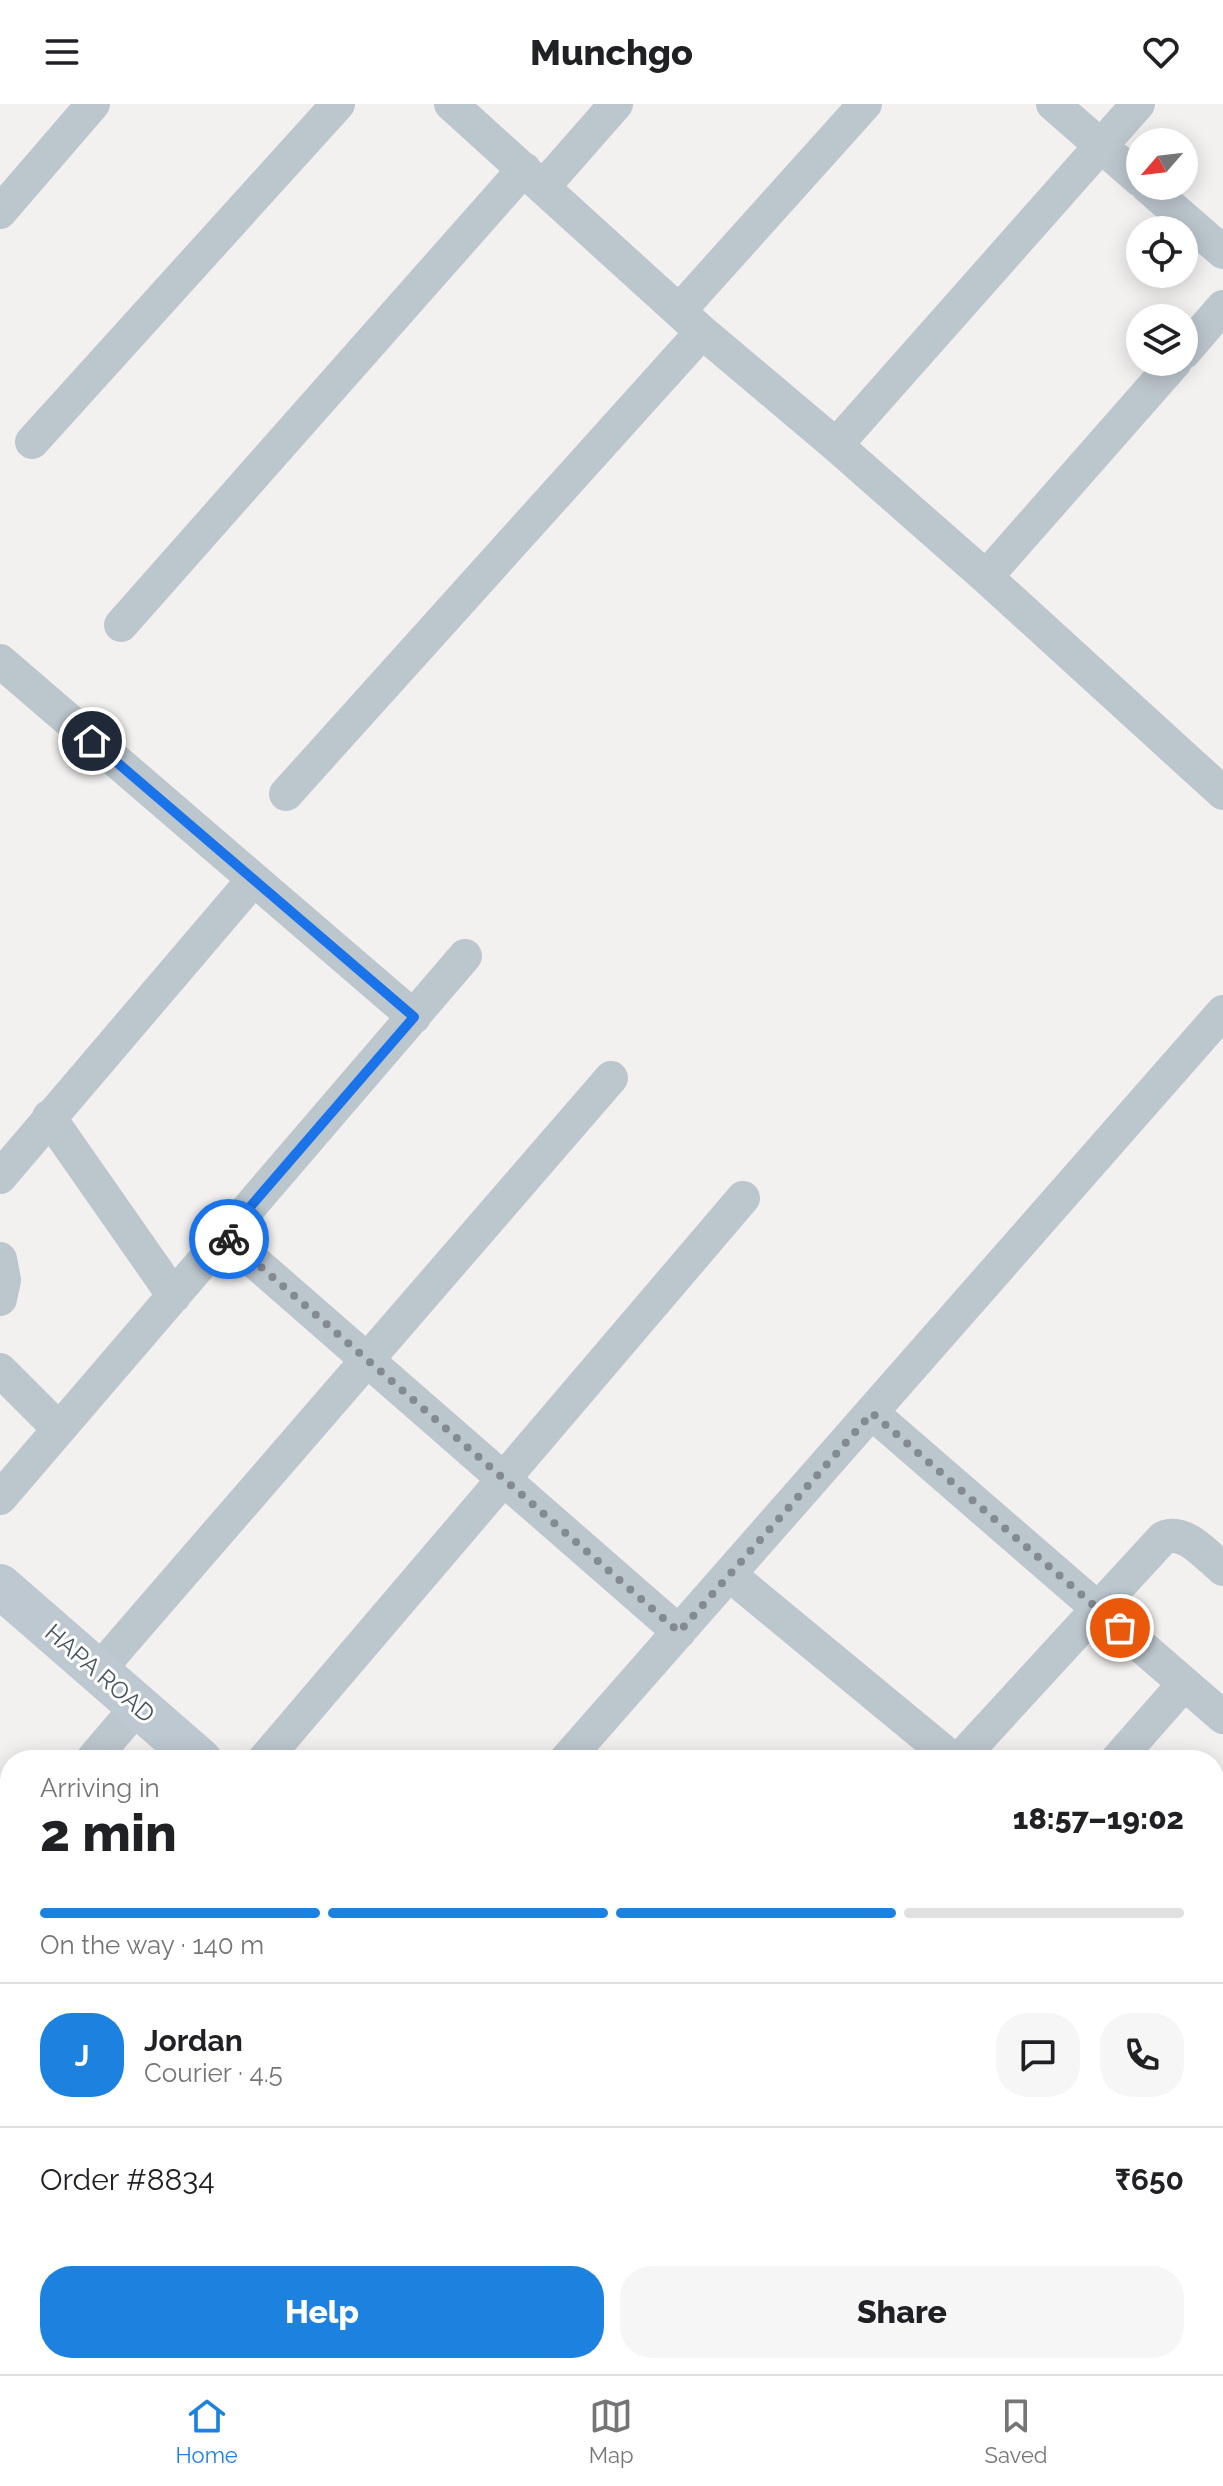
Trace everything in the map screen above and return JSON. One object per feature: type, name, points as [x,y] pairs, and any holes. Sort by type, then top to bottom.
[{"type":"street","points":[[0,212],[93,104]]},
{"type":"street","points":[[32,442],[338,104]]},
{"type":"street","points":[[451,104],[690,322],[986,577],[1223,793]]},
{"type":"street","points":[[121,625],[534,177],[616,104]]},
{"type":"street","points":[[286,794],[690,322],[865,104]]},
{"type":"street","points":[[1053,104],[1126,167]]},
{"type":"street","points":[[836,445],[1138,104]]},
{"type":"street","points":[[1163,200],[1223,252]]},
{"type":"street","points":[[1198,336],[1223,307]]},
{"type":"street","points":[[986,577],[1163,376]]},
{"type":"street","points":[[0,661],[414,1017]]},
{"type":"street","points":[[0,1177],[253,880]]},
{"type":"street","points":[[0,1498],[465,956]]},
{"type":"street","points":[[575,1750],[1223,1012]]},
{"type":"street","points":[[98,1671],[611,1078]]},
{"type":"street","points":[[49,1117],[174,1296]]},
{"type":"street","points":[[273,1750],[743,1198]]},
{"type":"street","points":[[225,1236],[679,1632]]},
{"type":"street","points":[[0,1259],[4,1280],[0,1299]]},
{"type":"street","points":[[0,1370],[59,1429]]},
{"type":"street","points":[[872,1413],[1223,1717]]},
{"type":"street","points":[[966,1750],[1163,1538],[1171,1534],[1185,1537],[1223,1569]]},
{"type":"street","points":[[730,1575],[945,1750]]},
{"type":"street","name":"HAPA ROAD","points":[[0,1586],[189,1750]]},
{"type":"street","points":[[1126,1750],[1184,1684]]},
{"type":"street","points":[[101,1750],[138,1706]]},
{"type":"way so far","points":[[229,1239],[679,1632],[872,1413],[1120,1628]]},
{"type":"route","points":[[92,741],[414,1017],[225,1236],[229,1239]]}]
